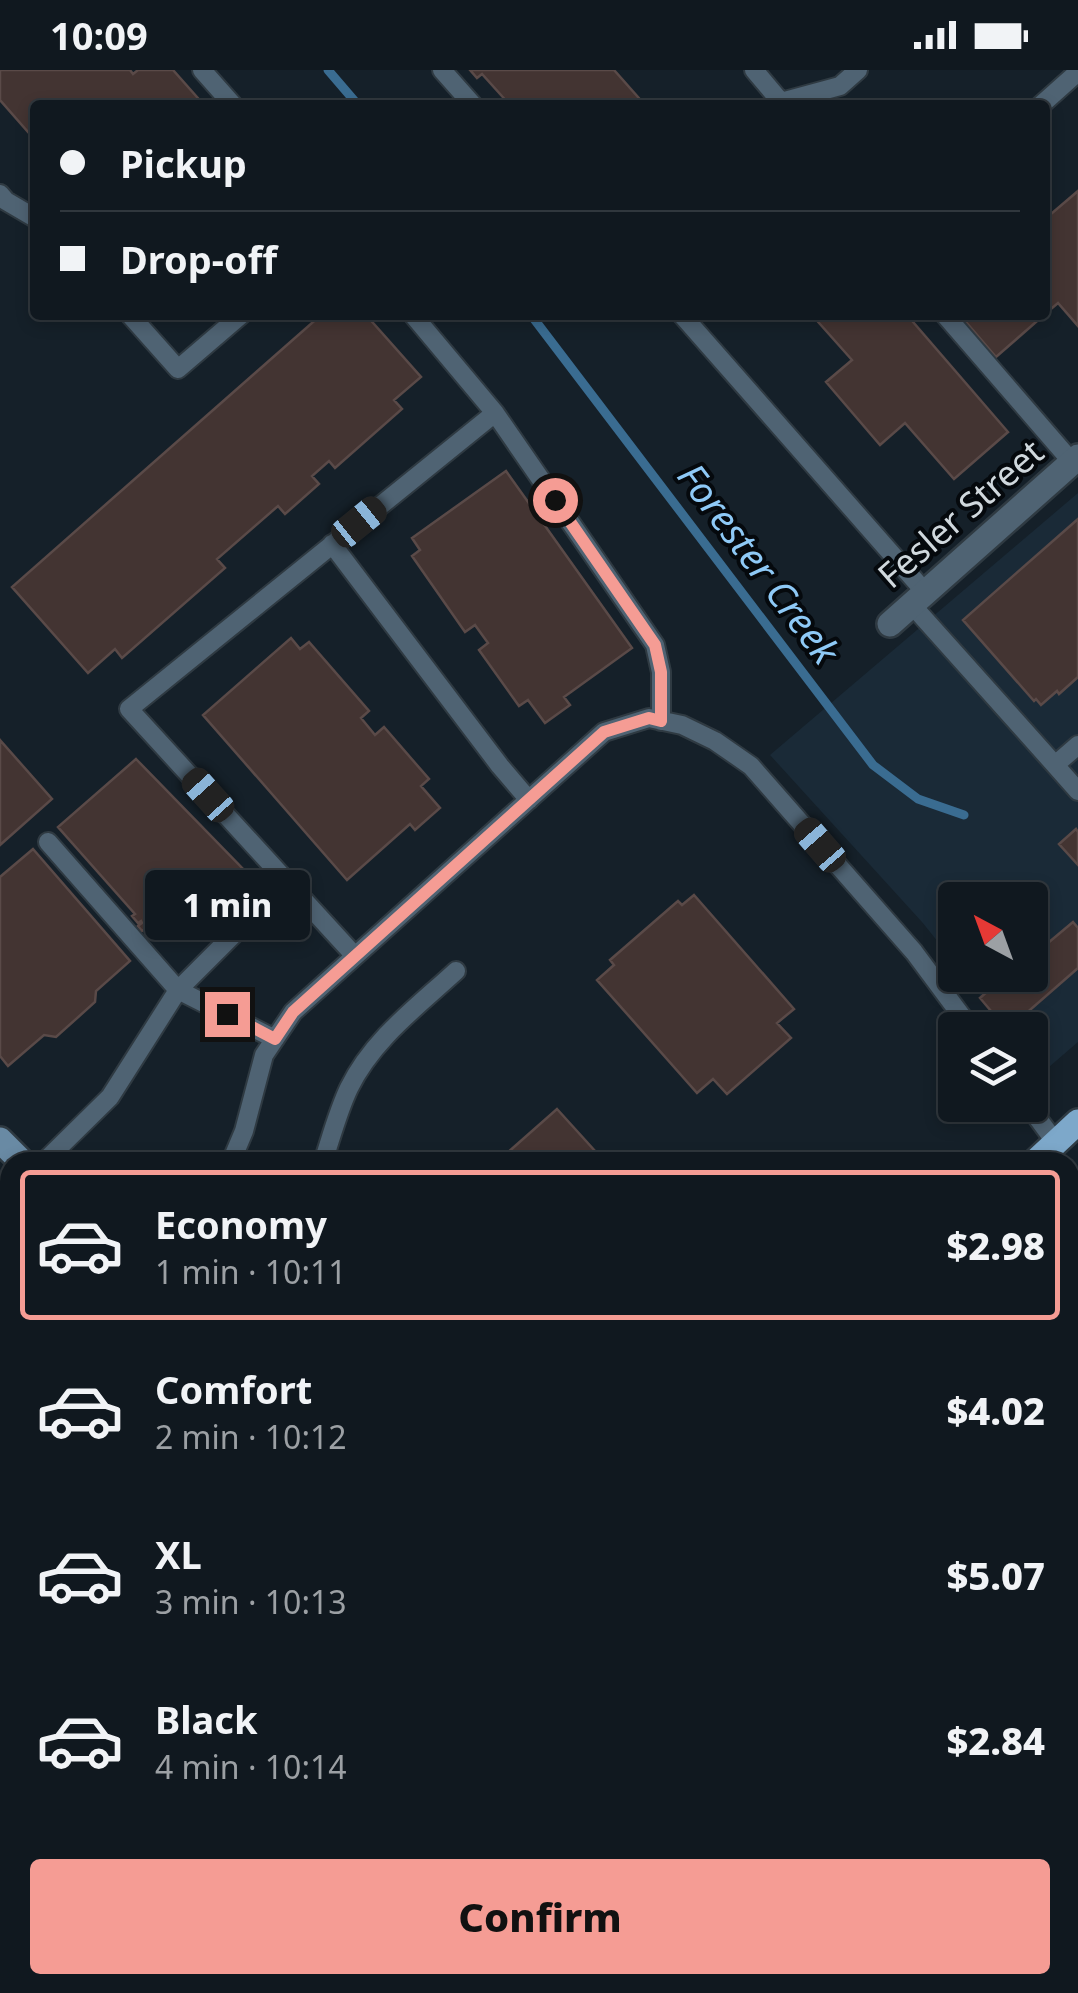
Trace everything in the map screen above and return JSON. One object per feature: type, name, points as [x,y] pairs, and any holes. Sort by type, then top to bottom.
[{"type":"main road","points":[[1046,1152],[1078,1122]]},
{"type":"street","name":"Fesler Street","points":[[890,624],[1075,460]]},
{"type":"lane","points":[[202,70],[229,100]]},
{"type":"lane","points":[[442,70],[469,100]]},
{"type":"lane","points":[[754,70],[779,100]]},
{"type":"lane","points":[[788,100],[840,86],[858,70]]},
{"type":"lane","points":[[1047,100],[1078,72]]},
{"type":"lane","points":[[0,194],[30,215]]},
{"type":"lane","points":[[134,320],[178,370],[234,320]]},
{"type":"lane","points":[[418,320],[495,413],[655,645],[661,672],[661,721]]},
{"type":"lane","points":[[686,320],[1078,791]]},
{"type":"lane","points":[[949,320],[1075,460]]},
{"type":"lane","points":[[355,956],[129,709],[495,413]]},
{"type":"lane","points":[[332,544],[529,800]]},
{"type":"lane","points":[[235,1152],[264,1055],[293,1012],[604,732],[649,718],[682,725],[715,740],[751,766],[914,952],[959,1012]]},
{"type":"lane","points":[[1055,765],[1078,745]]},
{"type":"lane","points":[[48,842],[178,990],[275,1039]]},
{"type":"lane","points":[[54,1152],[110,1097],[178,990],[286,881]]},
{"type":"lane","points":[[327,1152],[350,1087],[382,1038],[456,972]]},
{"type":"lane","points":[[1041,1122],[1056,1143]]},
{"type":"shaded area","points":[[1078,493],[1078,1042],[1048,1068],[1048,1012],[994,1012],[978,992],[1048,992],[1048,882],[938,882],[938,942],[770,755]]},
{"type":"building","points":[[0,70],[130,70],[133,74],[138,70],[173,70],[200,100],[30,100],[30,134],[0,100]]},
{"type":"building","points":[[470,70],[614,70],[641,100],[505,100],[482,74],[477,78]]},
{"type":"building","points":[[1078,191],[1078,326],[1058,303],[1050,310],[1050,215]]},
{"type":"building","points":[[315,320],[370,320],[421,377],[394,400],[402,409],[335,468],[329,461],[312,476],[319,484],[285,514],[278,506],[217,559],[225,568],[122,658],[115,649],[88,673],[12,587]]},
{"type":"building","points":[[816,320],[911,320],[1008,432],[954,479],[905,423],[880,445],[826,382],[852,360]]},
{"type":"building","points":[[964,320],[1038,320],[996,357]]},
{"type":"building","points":[[506,471],[632,648],[564,697],[570,705],[545,723],[528,700],[519,706],[479,650],[488,643],[475,625],[465,632],[412,556],[420,550],[412,538]]},
{"type":"building","points":[[1078,519],[1078,677],[1041,705],[963,620]]},
{"type":"building","points":[[291,638],[300,649],[309,642],[369,711],[361,718],[375,735],[384,727],[429,779],[421,786],[440,808],[415,830],[410,824],[347,880],[203,715]]},
{"type":"building","points":[[0,740],[52,799],[0,845]]},
{"type":"building","points":[[136,759],[245,871],[203,908],[192,907],[157,938],[146,928],[142,931],[138,926],[141,921],[138,923],[132,916],[135,914],[58,827]]},
{"type":"building","points":[[1076,829],[1078,832],[1078,865],[1059,844]]},
{"type":"building","points":[[33,849],[130,961],[96,991],[95,1002],[56,1037],[44,1035],[8,1066],[0,1056],[0,877]]},
{"type":"building","points":[[694,895],[794,1009],[777,1023],[791,1038],[727,1094],[713,1079],[697,1093],[597,980],[614,965],[610,960],[678,901],[682,905]]},
{"type":"building","points":[[1073,922],[1078,928],[1078,968],[1028,1012],[992,1012],[980,998],[987,992],[1048,992],[1048,943]]},
{"type":"building","points":[[557,1109],[596,1152],[508,1152]]},
{"type":"waterway","name":"Forester Creek","points":[[328,70],[354,100]]},
{"type":"waterway","name":"Forester Creek","points":[[535,320],[873,765],[918,799],[964,815]]},
{"type":"route","points":[[227,1014],[275,1039],[293,1012],[604,732],[649,718],[661,721],[661,672],[655,645],[555,500]]}]
